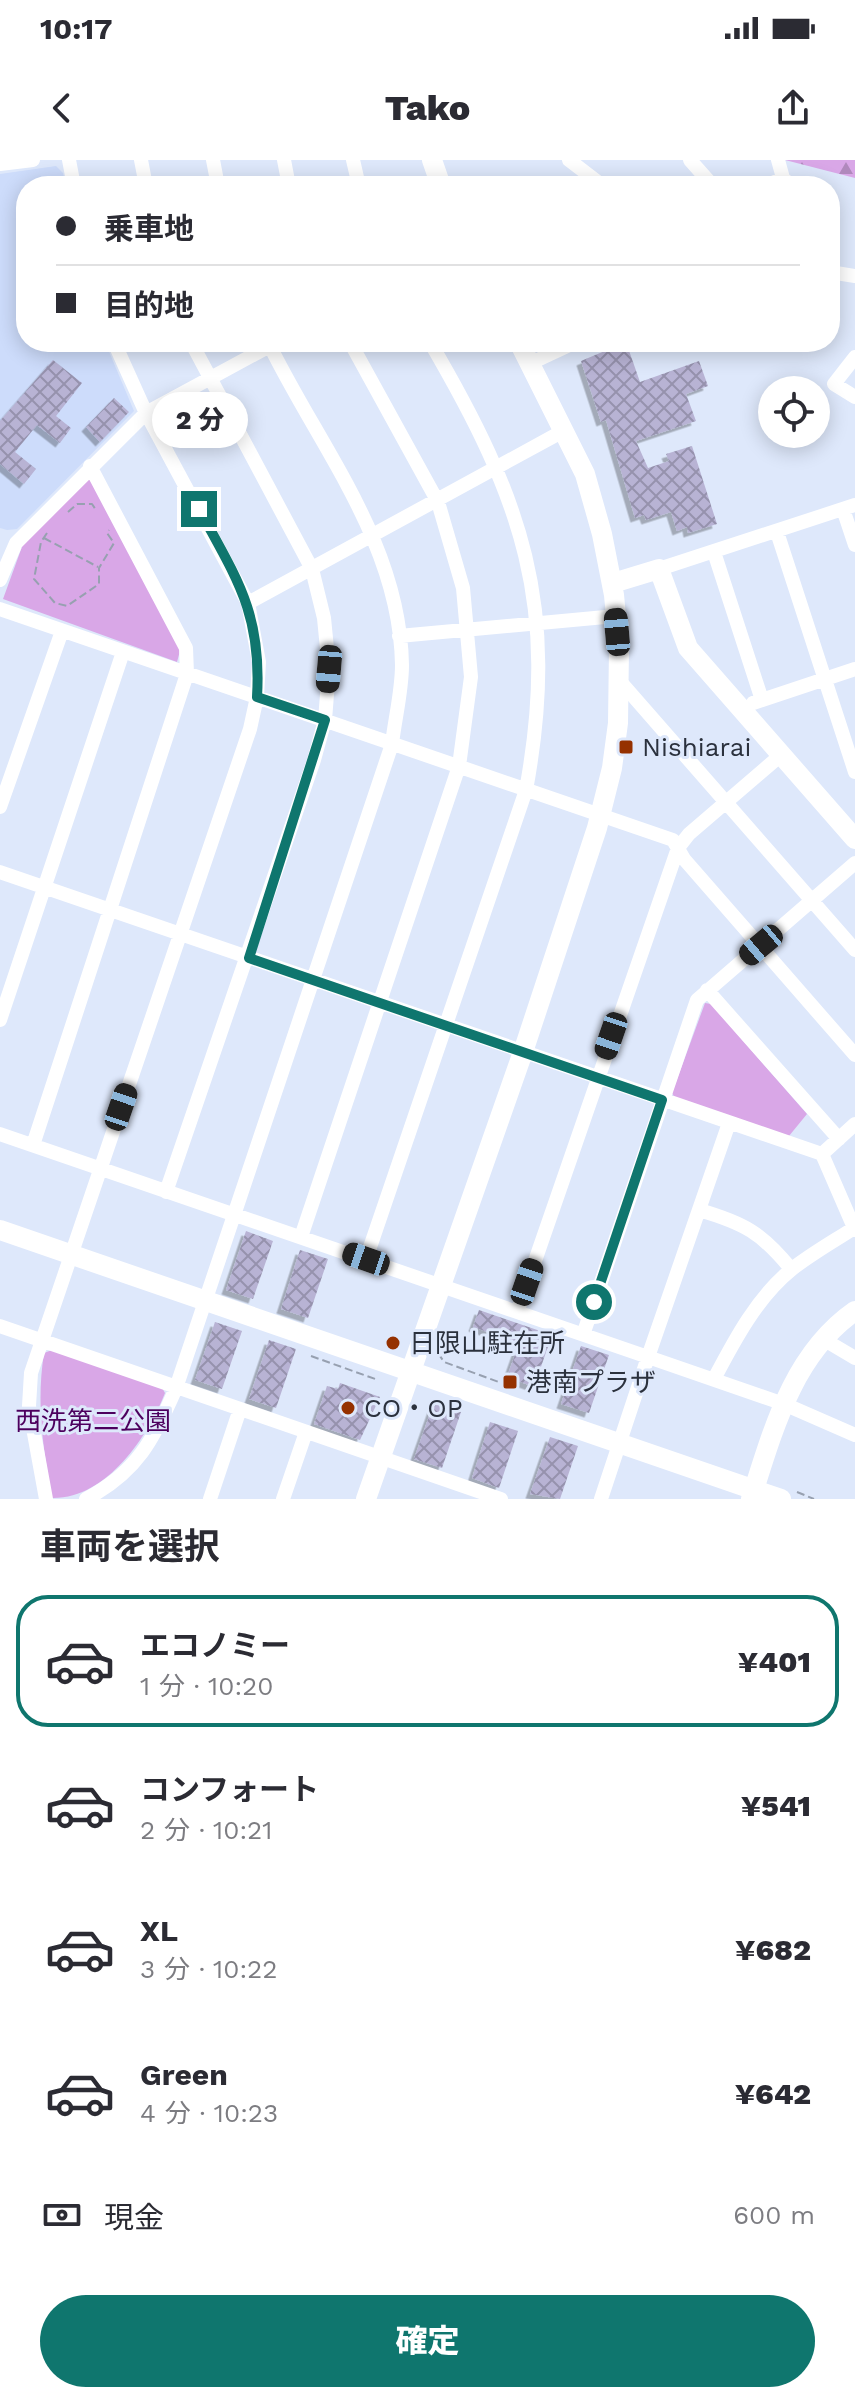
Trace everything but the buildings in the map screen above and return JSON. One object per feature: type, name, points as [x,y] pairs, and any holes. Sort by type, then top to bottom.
[{"type":"street","points":[[0,164],[33,160]]},
{"type":"street","points":[[569,160],[590,176]]},
{"type":"street","points":[[690,160],[704,176]]},
{"type":"street","points":[[46,1499],[29,1406],[31,1373],[40,1339],[72,1254],[250,729],[257,697],[259,662],[248,603],[146,413],[119,352]]},
{"type":"street","points":[[166,1192],[249,958],[325,720],[329,669],[324,618],[312,569],[196,352]]},
{"type":"street","points":[[0,580],[16,543],[146,413],[257,352]]},
{"type":"street","points":[[86,1499],[115,1492],[159,1427],[176,1388],[392,744],[402,666],[390,585],[375,536],[276,352]]},
{"type":"street","points":[[301,1237],[459,766],[471,677],[463,588],[438,502],[356,352]]},
{"type":"street","points":[[366,1259],[526,790],[536,739],[540,673],[533,584],[498,468],[435,352]]},
{"type":"street","points":[[366,1499],[523,1052],[612,768],[619,680],[613,583],[585,474],[525,352]]},
{"type":"street","points":[[531,363],[555,352]]},
{"type":"street","points":[[855,357],[834,384],[855,397]]},
{"type":"street","points":[[248,603],[565,430]]},
{"type":"street","points":[[33,1145],[187,674],[186,648],[116,525],[90,466]]},
{"type":"street","points":[[613,583],[849,507],[855,545]]},
{"type":"street","points":[[777,532],[855,772]]},
{"type":"street","points":[[714,552],[762,700]]},
{"type":"street","points":[[659,569],[682,639],[855,839]]},
{"type":"street","points":[[0,609],[673,840],[684,859],[855,1055]]},
{"type":"street","points":[[399,636],[616,616]]},
{"type":"street","points":[[0,807],[62,631]]},
{"type":"street","points":[[0,1020],[123,652]]},
{"type":"street","points":[[739,707],[855,669]]},
{"type":"street","points":[[619,680],[855,950]]},
{"type":"street","points":[[518,1310],[678,848],[781,755]]},
{"type":"street","points":[[584,1332],[697,1000],[855,863]]},
{"type":"street","points":[[0,872],[822,1154],[854,1229],[791,1269],[752,1314],[714,1379]]},
{"type":"street","points":[[707,990],[839,1139]]},
{"type":"street","points":[[601,1499],[729,1123]]},
{"type":"street","points":[[822,1154],[855,1124]]},
{"type":"street","points":[[0,1134],[584,1332],[784,1404],[855,1435]]},
{"type":"street","points":[[699,1210],[736,1221],[758,1233],[791,1269]]},
{"type":"street","points":[[0,1230],[620,1442],[753,1494],[781,1499]]},
{"type":"street","points":[[753,1494],[793,1381],[823,1339],[855,1311]]},
{"type":"street","points":[[0,1326],[501,1499]]},
{"type":"street","points":[[823,1339],[855,1358]]},
{"type":"street","points":[[210,1499],[240,1409]]},
{"type":"street","points":[[283,1499],[306,1432]]},
{"type":"street","points":[[452,1499],[457,1484]]},
{"type":"path","points":[[49,528],[43,538],[34,579],[55,603],[67,606],[99,584],[99,568],[114,543],[107,533],[116,525],[92,504],[77,504],[59,520]]},
{"type":"path","points":[[43,538],[99,568]]},
{"type":"shaded area","points":[[56,166],[64,176],[16,176],[16,352],[109,352],[134,411],[17,529],[7,530],[0,528],[0,174]]},
{"type":"green space","points":[[785,160],[855,160],[855,178]]},
{"type":"green space","points":[[88,479],[93,480],[173,630],[180,651],[177,662],[3,599],[23,544]]},
{"type":"green space","points":[[705,1003],[711,1004],[807,1114],[789,1136],[675,1098],[672,1093]]},
{"type":"green space","name":"西洗第二公園","points":[[52,1350],[161,1386],[165,1393],[148,1428],[123,1462],[107,1477],[72,1496],[52,1498],[43,1444],[41,1390],[44,1353]]},
{"type":"place","name":"Nishiarai","points":[[626,747]]},
{"type":"place","name":"日限山駐在所","points":[[393,1343]]},
{"type":"place","name":"港南プラザ","points":[[510,1382]]},
{"type":"place","name":"CO・OP","points":[[348,1408]]},
{"type":"route","points":[[199,509],[248,603],[259,662],[257,697],[325,720],[249,958],[662,1100],[594,1302]]}]
